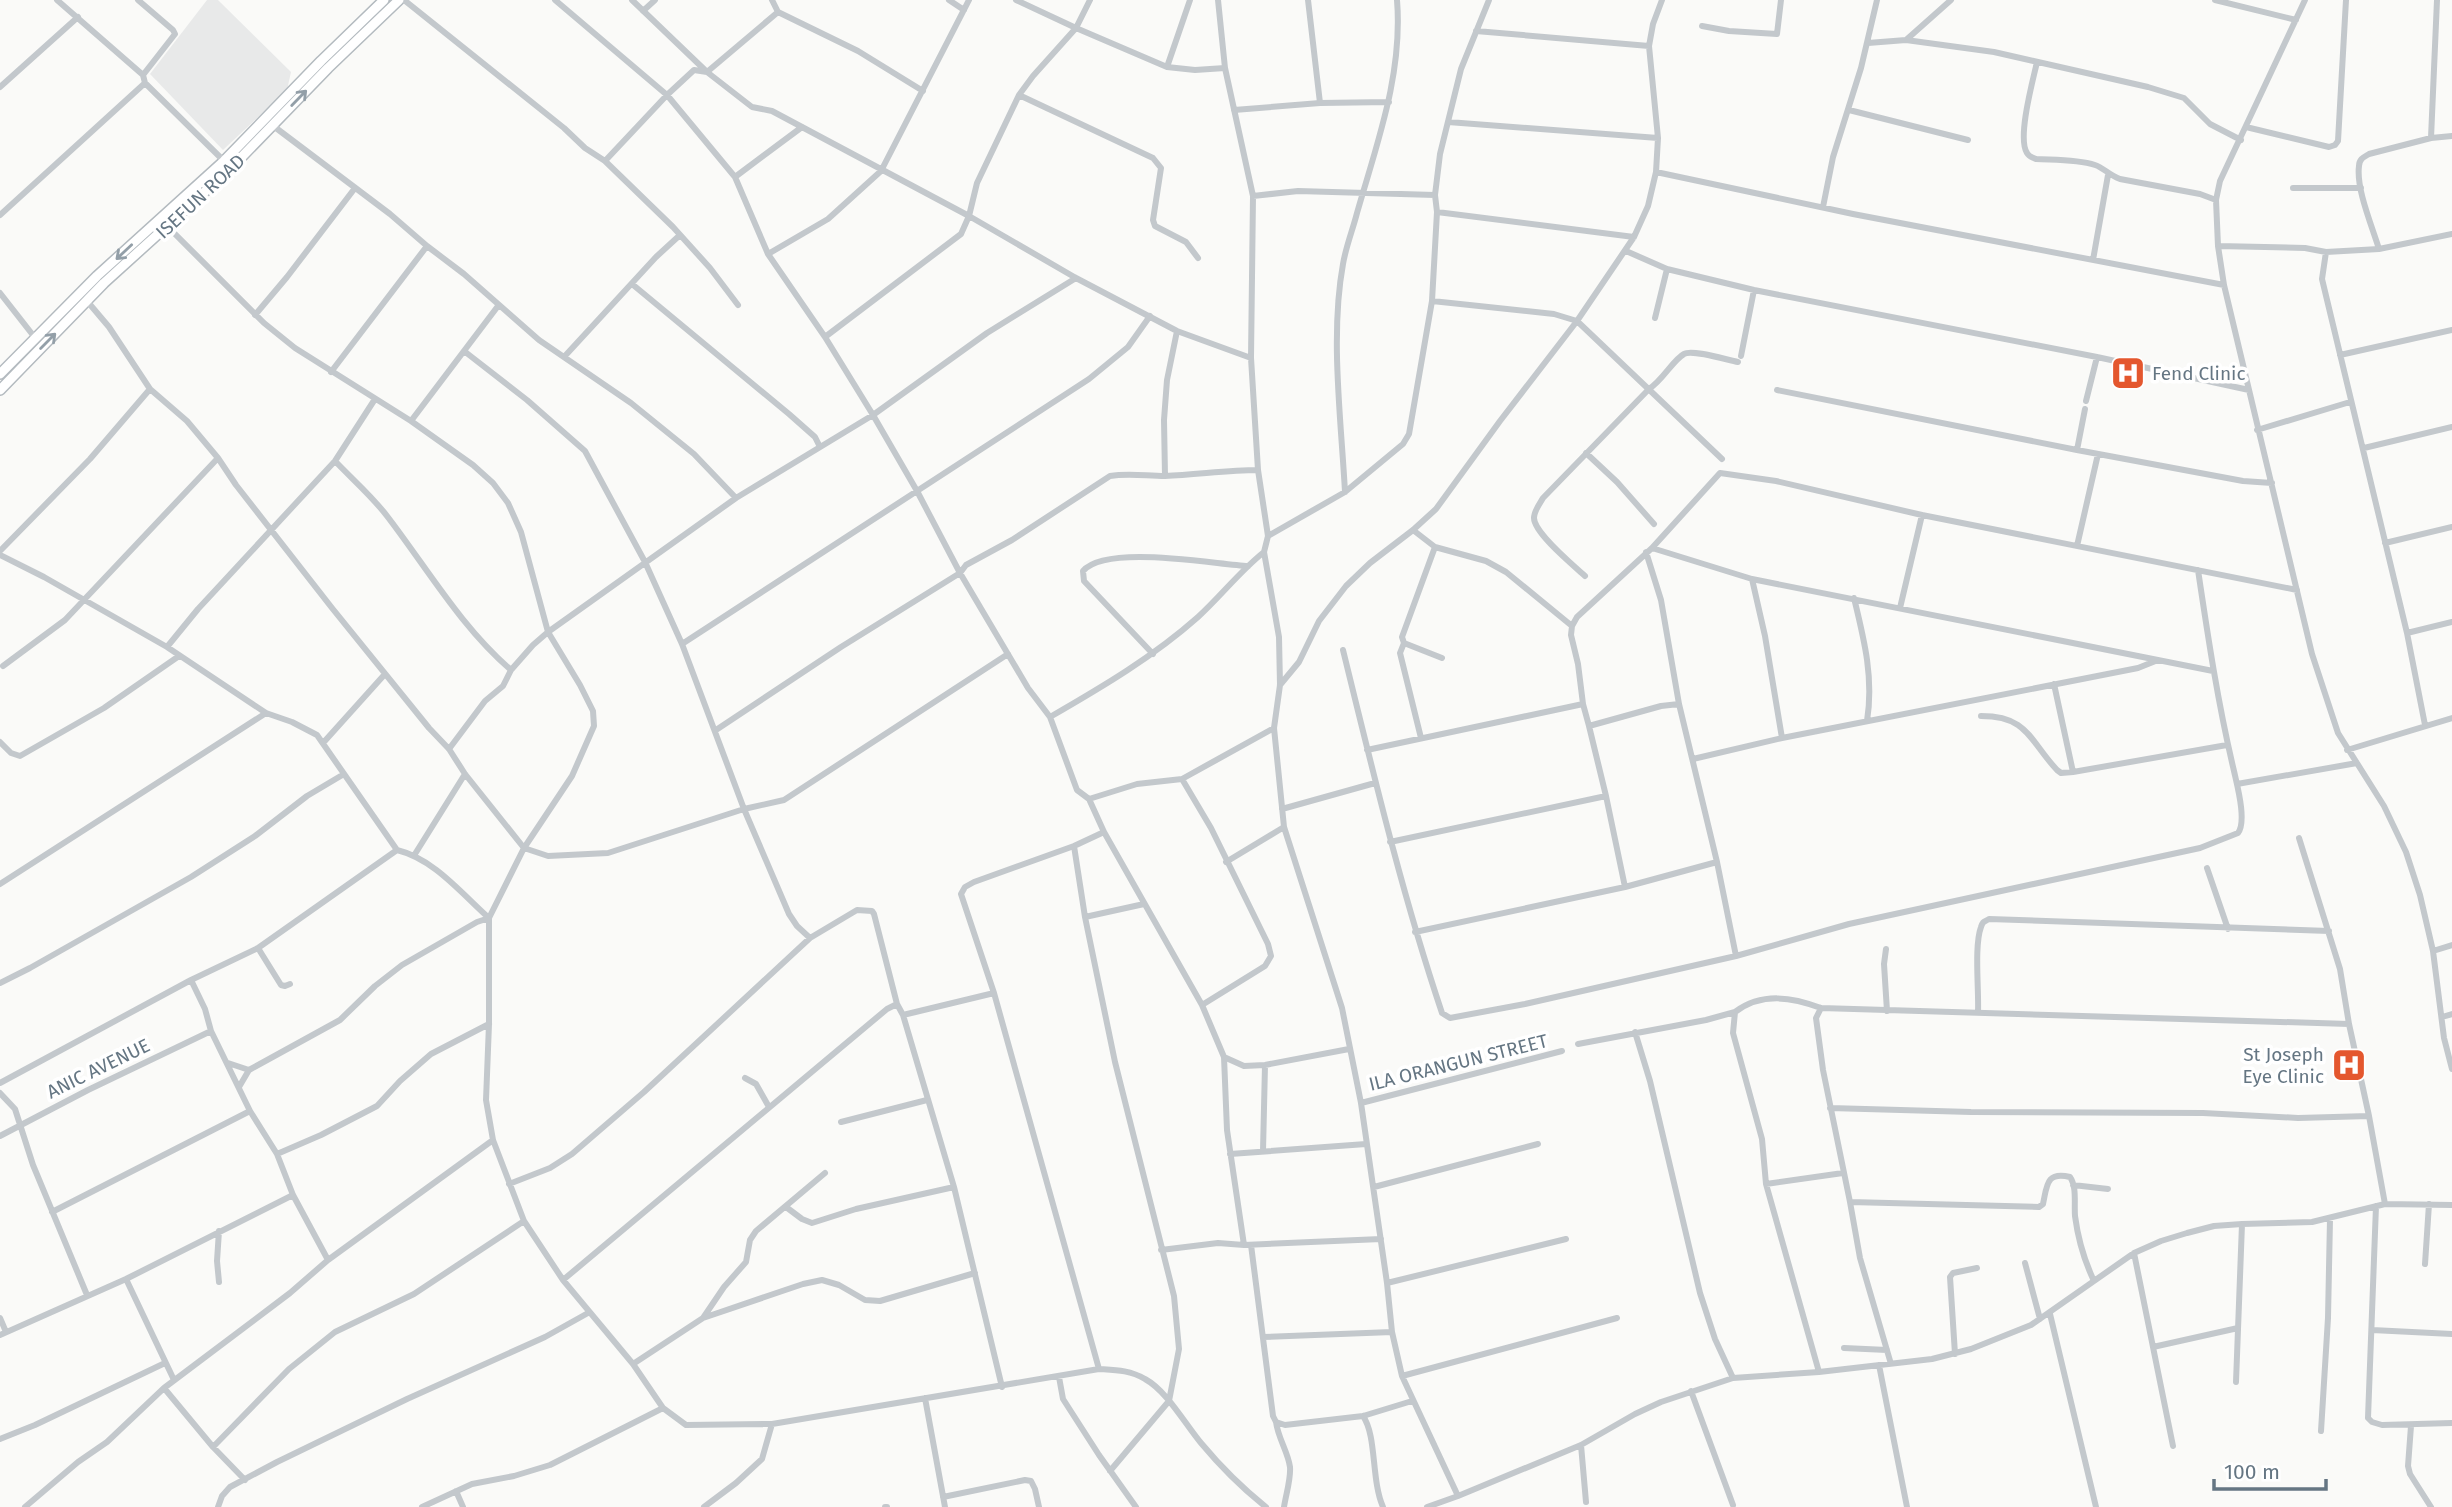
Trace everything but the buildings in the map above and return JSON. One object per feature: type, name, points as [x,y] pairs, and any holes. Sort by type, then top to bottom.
[{"type":"street","points":[[57,0],[78,16],[144,79],[224,161]]},
{"type":"street","points":[[0,215],[144,79],[175,34],[138,0]]},
{"type":"street","name":"ISEFUN ROAD","points":[[0,374],[142,234],[224,161],[384,0]]},
{"type":"street","points":[[401,0],[564,128],[585,148],[606,161],[680,235],[710,268],[738,306]]},
{"type":"street","name":"ISEFUN ROAD","points":[[0,390],[87,301],[231,168],[401,0]]},
{"type":"street","points":[[555,0],[667,95],[735,177],[768,254],[825,337],[873,415],[1007,654],[1050,717],[1077,790],[1089,799],[1104,832],[1202,1005],[1224,1057],[1230,1154],[1248,1245],[1273,1416],[1278,1437],[1289,1459],[1290,1470],[1284,1507]]},
{"type":"street","points":[[632,0],[707,72],[752,107],[772,111],[1177,331],[1251,358]]},
{"type":"street","points":[[643,11],[655,0]]},
{"type":"street","points":[[772,0],[778,12],[858,51],[922,91]]},
{"type":"street","points":[[949,0],[964,10]]},
{"type":"street","points":[[768,254],[828,219],[881,171],[968,0]]},
{"type":"street","points":[[1016,0],[1167,67],[1195,70],[1226,68]]},
{"type":"street","points":[[825,337],[961,234],[969,216],[977,183],[1019,95],[1032,76],[1076,28],[1090,0]]},
{"type":"street","points":[[1167,67],[1190,0]]},
{"type":"street","points":[[1219,0],[1226,68],[1253,196],[1251,358],[1258,470],[1268,536],[1265,552],[1279,637],[1280,685],[1275,728],[1284,827],[1342,1008],[1361,1103],[1392,1332],[1402,1376],[1458,1496]]},
{"type":"street","points":[[1308,0],[1320,103]]},
{"type":"street","points":[[1345,492],[1337,336],[1338,298],[1343,261],[1389,102],[1396,61],[1397,0]]},
{"type":"street","points":[[1268,536],[1345,492],[1403,444],[1409,434],[1433,301],[1437,212],[1435,195],[1440,154],[1461,69],[1489,0]]},
{"type":"street","points":[[1280,685],[1299,662],[1319,621],[1346,586],[1436,509],[1577,321],[1634,237],[1648,206],[1656,172],[1658,138],[1649,46],[1661,0]]},
{"type":"street","points":[[1702,26],[1729,31],[1777,34],[1781,0]]},
{"type":"street","points":[[1823,207],[1837,141],[1849,110],[1877,0]]},
{"type":"street","points":[[1906,40],[1951,0]]},
{"type":"street","points":[[2215,0],[2296,20]]},
{"type":"street","points":[[2305,0],[2220,181],[2216,200],[2218,246],[2224,285],[2320,684],[2338,733],[2384,806],[2406,852],[2420,895],[2433,951],[2447,1054],[2452,1069]]},
{"type":"street","points":[[2246,127],[2329,147],[2335,145],[2338,141],[2342,94],[2346,0]]},
{"type":"street","points":[[2431,138],[2437,0]]},
{"type":"street","points":[[606,161],[694,70],[707,72],[778,12]]},
{"type":"street","points":[[0,87],[78,16]]},
{"type":"street","points":[[1476,31],[1649,46]]},
{"type":"street","points":[[1868,43],[1906,40],[1994,52],[2178,95],[2210,124],[2241,140]]},
{"type":"street","points":[[2037,62],[2024,125],[2025,149],[2028,155],[2036,159],[2091,163],[2108,175],[2120,179],[2200,194],[2216,200]]},
{"type":"street","points":[[1019,95],[1153,158],[1160,168],[1153,220],[1155,226],[1186,242],[1198,258]]},
{"type":"street","points":[[1234,110],[1320,103],[1389,102]]},
{"type":"street","points":[[1849,110],[1968,141]]},
{"type":"street","points":[[1448,122],[1658,138]]},
{"type":"street","points":[[272,125],[390,214],[539,340],[631,403],[694,454],[736,498]]},
{"type":"street","points":[[735,177],[802,127]]},
{"type":"street","points":[[2379,249],[2361,188],[2358,166],[2361,158],[2431,138],[2452,136]]},
{"type":"street","points":[[1656,172],[2224,285]]},
{"type":"street","points":[[2093,260],[2108,175]]},
{"type":"street","points":[[255,315],[355,188]]},
{"type":"street","points":[[2293,188],[2361,188]]},
{"type":"street","points":[[1253,196],[1298,191],[1435,195]]},
{"type":"street","points":[[1437,212],[1634,237]]},
{"type":"street","points":[[167,226],[255,315],[295,348],[411,421],[473,465],[493,483],[508,503],[521,532],[548,632],[593,711],[594,726],[572,776],[524,848],[489,918],[486,1100],[493,1140],[524,1221],[563,1280],[633,1364],[663,1408],[687,1425],[772,1424],[1099,1369],[1125,1370],[1147,1379],[1169,1401],[1238,1486],[1266,1507]]},
{"type":"street","points":[[2218,246],[2305,248],[2326,252],[2379,249],[2452,234]]},
{"type":"street","points":[[564,357],[680,235]]},
{"type":"street","points":[[331,372],[427,246]]},
{"type":"street","points":[[1626,251],[1667,269],[1754,290],[2097,357],[2249,390]]},
{"type":"street","points":[[2326,252],[2322,279],[2407,633],[2425,725]]},
{"type":"street","points":[[1655,317],[1667,269]]},
{"type":"street","points":[[449,749],[485,701],[503,686],[512,670],[548,632],[736,498],[873,415],[987,333],[1076,278]]},
{"type":"street","points":[[632,284],[789,414],[815,437],[820,447]]},
{"type":"street","points":[[1585,576],[1534,522],[1534,515],[1543,498],[1649,389],[1660,382],[1685,353],[1739,359],[1754,290]]},
{"type":"street","points":[[0,293],[36,339]]},
{"type":"street","points":[[87,301],[109,327],[150,389],[187,421],[218,458],[236,485],[385,674],[449,749],[465,774],[524,848],[548,856],[608,853],[744,809],[784,800],[1007,654]]},
{"type":"street","points":[[1433,301],[1554,314],[1577,321],[1722,459]]},
{"type":"street","points":[[411,421],[498,306]]},
{"type":"street","points":[[682,643],[1089,379],[1128,346],[1150,316]]},
{"type":"street","points":[[2340,355],[2452,330]]},
{"type":"street","points":[[1165,475],[1164,420],[1167,380],[1177,331]]},
{"type":"street","points":[[464,351],[527,400],[585,451],[646,562],[682,643],[744,809],[789,914],[810,938]]},
{"type":"street","points":[[2077,450],[2097,357]]},
{"type":"street","points":[[150,389],[128,417],[0,553],[167,647],[266,713],[292,722],[317,736],[397,850],[415,854],[489,918]]},
{"type":"street","points":[[1777,390],[2098,454],[2243,481],[2272,483]]},
{"type":"street","points":[[167,647],[198,609],[335,461],[375,400]]},
{"type":"street","points":[[2258,429],[2350,402]]},
{"type":"street","points":[[2364,448],[2452,427]]},
{"type":"street","points":[[1586,453],[1617,482],[1654,524]]},
{"type":"street","points":[[2077,546],[2098,454]]},
{"type":"street","points":[[3,666],[65,620],[85,601],[218,458]]},
{"type":"street","points":[[335,461],[386,515],[486,648],[512,670]]},
{"type":"street","points":[[716,730],[852,639],[960,573],[966,565],[1012,540],[1110,476],[1258,470]]},
{"type":"street","points":[[1625,887],[1583,704],[1571,635],[1572,626],[1577,617],[1649,550],[1720,473],[1776,481],[1922,515],[2297,590]]},
{"type":"street","points":[[1900,608],[1922,515]]},
{"type":"street","points":[[2385,543],[2452,527]]},
{"type":"street","points":[[1413,530],[1435,547],[1486,561],[1506,572],[1572,626]]},
{"type":"street","points":[[1421,738],[1400,653],[1404,643],[1402,635],[1435,547]]},
{"type":"street","points":[[1649,550],[1752,579],[2213,671]]},
{"type":"street","points":[[1649,550],[1679,704],[1717,862],[1736,956]]},
{"type":"street","points":[[1050,717],[1153,654],[1199,615],[1248,565],[1265,552]]},
{"type":"street","points":[[1153,654],[1084,580],[1083,571],[1089,564],[1106,559],[1140,557],[1248,565]]},
{"type":"street","points":[[1343,650],[1415,932],[1442,1013],[1450,1018],[1525,1004],[1736,956],[1849,924],[2200,848],[2238,833],[2242,828],[2237,784],[2213,671],[2198,570]]},
{"type":"street","points":[[1752,579],[1765,636],[1782,738]]},
{"type":"street","points":[[1854,598],[1865,640],[1869,671],[1871,698],[1867,721]]},
{"type":"street","points":[[2407,633],[2452,622]]},
{"type":"street","points":[[1404,643],[1442,658]]},
{"type":"street","points":[[0,742],[11,753],[20,756],[104,709],[179,656]]},
{"type":"street","points":[[1693,759],[1782,738],[2138,668],[2158,660]]},
{"type":"street","points":[[323,743],[385,674]]},
{"type":"street","points":[[2054,684],[2073,772]]},
{"type":"street","points":[[1367,750],[1583,704]]},
{"type":"street","points":[[1589,726],[1679,704]]},
{"type":"street","points":[[0,884],[266,713]]},
{"type":"street","points":[[1981,716],[2007,718],[2018,724],[2061,773],[2227,745]]},
{"type":"street","points":[[2347,750],[2452,718]]},
{"type":"street","points":[[1089,799],[1137,784],[1182,779],[1275,728]]},
{"type":"street","points":[[2237,784],[2357,763]]},
{"type":"street","points":[[0,983],[191,877],[255,836],[307,796],[344,774]]},
{"type":"street","points":[[415,854],[465,774]]},
{"type":"street","points":[[1182,779],[1211,828],[1268,944],[1271,956],[1265,966],[1202,1005]]},
{"type":"street","points":[[1282,809],[1375,783]]},
{"type":"street","points":[[1390,842],[1606,796]]},
{"type":"street","points":[[1226,862],[1284,827]]},
{"type":"street","points":[[1099,1369],[994,993],[961,894],[965,887],[1104,832]]},
{"type":"street","points":[[2299,838],[2340,969],[2385,1204]]},
{"type":"street","points":[[1074,846],[1085,917],[1115,1062],[1174,1296],[1179,1349],[1169,1401],[1110,1471]]},
{"type":"street","points":[[0,1083],[191,980],[258,948],[397,850]]},
{"type":"street","points":[[1415,932],[1625,887],[1717,862]]},
{"type":"street","points":[[2207,868],[2228,929]]},
{"type":"street","points":[[1085,917],[1144,904]]},
{"type":"street","points":[[509,1184],[550,1168],[572,1154],[644,1092],[810,938],[857,910],[872,911],[897,1004],[903,1015],[954,1187],[1002,1387]]},
{"type":"street","points":[[239,1087],[250,1070],[340,1020],[375,986],[402,965],[477,922],[489,918]]},
{"type":"street","points":[[1978,1012],[1979,939],[1981,927],[1989,919],[2329,931]]},
{"type":"street","points":[[2433,951],[2452,945]]},
{"type":"street","points":[[258,948],[281,985],[290,984]]},
{"type":"street","points":[[1886,948],[1884,964],[1887,1011]]},
{"type":"street","points":[[191,980],[205,1009],[211,1031],[250,1111],[276,1154],[293,1195],[328,1259]]},
{"type":"street","points":[[903,1015],[994,993]]},
{"type":"street","points":[[1578,1044],[1706,1020],[1735,1012],[1744,1005],[1779,998],[1821,1008],[2349,1024]]},
{"type":"street","points":[[563,1280],[887,1009],[897,1004]]},
{"type":"street","points":[[1821,1008],[1816,1018],[1830,1108],[1860,1258],[1891,1364]]},
{"type":"street","points":[[1735,1012],[1734,1034],[1762,1139],[1766,1184],[1819,1372]]},
{"type":"street","points":[[2442,1017],[2452,1014]]},
{"type":"street","points":[[276,1154],[321,1135],[377,1106],[431,1054],[489,1024]]},
{"type":"street","name":"ANIC AVENUE","points":[[0,1136],[211,1031]]},
{"type":"street","points":[[1635,1032],[1650,1081],[1700,1293],[1715,1339],[1733,1378]]},
{"type":"street","points":[[1224,1057],[1244,1066],[1265,1065],[1349,1049]]},
{"type":"street","name":"ILA ORANGUN STREET","points":[[1361,1103],[1562,1051]]},
{"type":"street","points":[[228,1063],[250,1070]]},
{"type":"street","points":[[1263,1151],[1265,1065]]},
{"type":"street","points":[[745,1078],[756,1084],[769,1107]]},
{"type":"street","points":[[0,1093],[13,1106],[52,1212],[87,1295]]},
{"type":"street","points":[[841,1122],[927,1100]]},
{"type":"street","points":[[1830,1108],[2298,1118],[2369,1116]]},
{"type":"street","points":[[52,1212],[250,1111]]},
{"type":"street","points":[[24,1507],[78,1462],[107,1442],[164,1388],[290,1293],[328,1259],[493,1140]]},
{"type":"street","points":[[1230,1154],[1366,1144]]},
{"type":"street","points":[[1374,1187],[1538,1144]]},
{"type":"street","points":[[703,1318],[724,1287],[746,1262],[750,1240],[756,1231],[825,1173]]},
{"type":"street","points":[[1766,1184],[1843,1173]]},
{"type":"street","points":[[1850,1202],[2039,1206],[2043,1204],[2046,1185],[2052,1177],[2065,1175],[2072,1180],[2081,1249],[2094,1281]]},
{"type":"street","points":[[2073,1185],[2108,1189]]},
{"type":"street","points":[[786,1207],[812,1223],[856,1209],[954,1187]]},
{"type":"street","points":[[0,1318],[3,1333],[125,1279],[293,1195]]},
{"type":"street","points":[[1427,1507],[1442,1504],[1581,1444],[1634,1414],[1691,1391],[1733,1378],[1819,1372],[1955,1354],[2040,1320],[2134,1253],[2187,1233],[2214,1226],[2330,1219],[2385,1204],[2452,1205]]},
{"type":"street","points":[[2425,1264],[2429,1204]]},
{"type":"street","points":[[2376,1206],[2368,1418],[2382,1425],[2452,1423]]},
{"type":"street","points":[[2321,1432],[2328,1318],[2330,1219]]},
{"type":"street","points":[[213,1447],[289,1369],[335,1332],[423,1289],[524,1221]]},
{"type":"street","points":[[2236,1382],[2242,1224]]},
{"type":"street","points":[[219,1231],[219,1282]]},
{"type":"street","points":[[1387,1283],[1566,1238]]},
{"type":"street","points":[[1161,1250],[1218,1243],[1248,1245],[1381,1239]]},
{"type":"street","points":[[2134,1253],[2173,1447]]},
{"type":"street","points":[[2025,1263],[2040,1320]]},
{"type":"street","points":[[1955,1354],[1950,1277],[1953,1273],[1977,1268]]},
{"type":"street","points":[[633,1364],[703,1318],[803,1284],[822,1280],[839,1285],[865,1300],[880,1301],[975,1273]]},
{"type":"street","points":[[125,1279],[174,1380]]},
{"type":"street","points":[[218,1507],[222,1496],[230,1487],[277,1462],[407,1399],[545,1337],[588,1313]]},
{"type":"street","points":[[2050,1314],[2096,1507]]},
{"type":"street","points":[[1402,1376],[1617,1318]]},
{"type":"street","points":[[2153,1347],[2238,1328]]},
{"type":"street","points":[[2372,1330],[2452,1334]]},
{"type":"street","points":[[1262,1337],[1392,1332]]},
{"type":"street","points":[[1844,1348],[1887,1350]]},
{"type":"street","points":[[0,1439],[165,1363]]},
{"type":"street","points":[[1879,1365],[1907,1507]]},
{"type":"street","points":[[1059,1377],[1063,1399],[1136,1507]]},
{"type":"street","points":[[164,1388],[213,1447],[245,1480]]},
{"type":"street","points":[[1691,1391],[1733,1505]]},
{"type":"street","points":[[925,1398],[945,1507]]},
{"type":"street","points":[[1276,1422],[1285,1425],[1363,1416],[1412,1401]]},
{"type":"street","points":[[422,1507],[481,1481],[514,1476],[550,1465],[663,1408]]},
{"type":"street","points":[[1363,1416],[1368,1424],[1373,1471],[1383,1507]]},
{"type":"street","points":[[704,1507],[762,1459],[772,1424]]},
{"type":"street","points":[[2411,1426],[2408,1466],[2410,1474],[2431,1507]]},
{"type":"street","points":[[1581,1444],[1586,1502]]},
{"type":"street","points":[[943,1497],[1025,1480],[1031,1481],[1040,1507]]},
{"type":"street","points":[[456,1490],[463,1507]]},
{"type":"shaded area","points":[[207,0],[218,0],[291,72],[287,90],[223,150],[150,74]]},
{"type":"place","name":"Fend Clinic","points":[[2128,373]]},
{"type":"place","name":"St Joseph Eye Clinic","points":[[2349,1065]]}]
